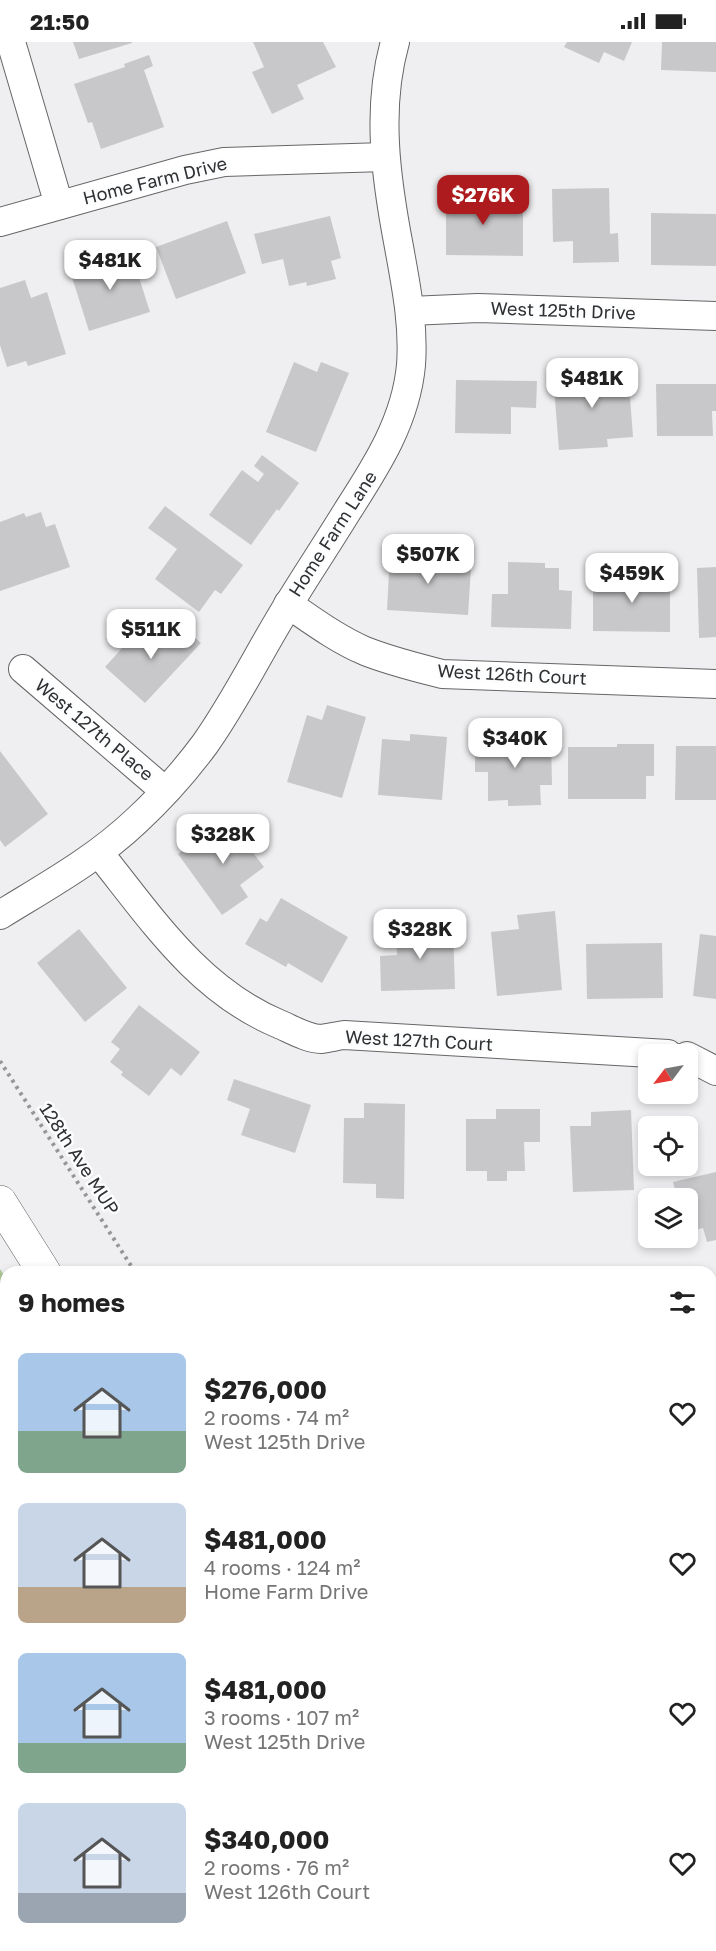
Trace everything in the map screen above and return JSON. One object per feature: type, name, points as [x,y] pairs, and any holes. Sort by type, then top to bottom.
[{"type":"main road","points":[[0,1202],[40,1266]]},
{"type":"street","points":[[11,42],[59,205]]},
{"type":"street","name":"Home Farm Lane","points":[[0,915],[99,853],[137,821],[205,744],[288,604],[382,457],[407,390],[411,365],[410,311],[385,157],[385,91],[388,64],[395,42]]},
{"type":"street","name":"Home Farm Drive","points":[[0,222],[185,170],[224,162],[385,157]]},
{"type":"street","name":"West 125th Drive","points":[[410,311],[478,308],[716,316]]},
{"type":"street","name":"West 126th Court","points":[[288,604],[331,633],[363,650],[400,664],[442,674],[716,684]]},
{"type":"street","name":"West 127th Place","points":[[23,669],[165,791]]},
{"type":"street","name":"West 127th Court","points":[[99,853],[184,959],[217,988],[257,1015],[298,1032],[319,1039],[344,1035],[638,1052]]},
{"type":"street","points":[[698,1062],[716,1071]]},
{"type":"path","name":"128th Ave MUP","points":[[0,1061],[131,1266]]},
{"type":"building","points":[[73,42],[132,42],[132,43],[79,59]]},
{"type":"building","points":[[253,42],[323,42],[336,67],[297,85],[304,99],[272,114],[252,72],[264,67]]},
{"type":"building","points":[[567,42],[632,42],[624,61],[604,52],[599,63],[564,47]]},
{"type":"building","points":[[662,42],[716,42],[716,72],[661,70]]},
{"type":"building","points":[[149,55],[153,66],[144,70],[164,127],[101,149],[92,122],[88,123],[74,84],[125,67],[124,64]]},
{"type":"building","points":[[609,188],[610,234],[618,233],[619,262],[573,263],[573,241],[553,242],[552,189]]},
{"type":"building","points":[[444,194],[509,194],[510,210],[523,209],[523,256],[446,255],[446,200],[444,200]]},
{"type":"building","points":[[651,213],[716,214],[716,266],[651,265]]},
{"type":"building","points":[[330,216],[341,258],[331,261],[336,279],[307,286],[306,282],[289,286],[283,259],[262,264],[254,234]]},
{"type":"building","points":[[227,221],[246,273],[176,299],[156,247]]},
{"type":"building","points":[[131,252],[150,312],[89,331],[70,271]]},
{"type":"building","points":[[25,280],[31,298],[47,292],[66,354],[28,366],[26,361],[7,367],[0,345],[0,288]]},
{"type":"building","points":[[294,362],[317,372],[321,362],[349,373],[316,452],[266,432]]},
{"type":"building","points":[[628,370],[633,437],[607,439],[608,447],[559,450],[553,375]]},
{"type":"building","points":[[456,380],[537,381],[536,408],[511,407],[511,434],[455,433]]},
{"type":"building","points":[[656,384],[716,384],[716,411],[712,411],[713,436],[657,436]]},
{"type":"building","points":[[262,455],[299,483],[251,545],[209,515],[242,470],[258,482],[264,474],[254,466]]},
{"type":"building","points":[[165,506],[243,565],[221,594],[215,590],[199,612],[155,579],[177,549],[148,528]]},
{"type":"building","points":[[41,512],[46,527],[55,524],[70,567],[0,591],[0,522],[24,513],[26,517]]},
{"type":"building","points":[[390,553],[456,557],[455,568],[471,568],[468,615],[387,610]]},
{"type":"building","points":[[508,562],[545,563],[545,568],[559,568],[559,590],[572,591],[571,629],[491,627],[492,594],[508,594]]},
{"type":"building","points":[[716,567],[716,637],[699,638],[697,568]]},
{"type":"building","points":[[593,576],[670,576],[670,632],[593,631]]},
{"type":"building","points":[[180,624],[201,643],[145,703],[105,667],[143,625],[163,643]]},
{"type":"building","points":[[327,705],[366,717],[342,798],[287,782],[307,715],[322,720]]},
{"type":"building","points":[[410,734],[447,737],[442,800],[378,795],[382,739],[410,741]]},
{"type":"building","points":[[551,739],[552,785],[540,785],[541,805],[508,806],[508,800],[488,801],[488,772],[475,772],[475,740]]},
{"type":"building","points":[[617,744],[654,744],[654,776],[646,776],[646,799],[568,799],[568,747],[617,747]]},
{"type":"building","points":[[676,746],[716,746],[716,800],[675,800]]},
{"type":"building","points":[[0,751],[48,814],[5,847],[0,840]]},
{"type":"building","points":[[237,822],[255,848],[251,850],[264,867],[240,885],[248,897],[222,915],[178,854],[215,827],[220,834]]},
{"type":"building","points":[[281,898],[348,937],[322,983],[288,963],[286,967],[245,944],[260,918],[267,922]]},
{"type":"building","points":[[555,911],[562,990],[497,996],[491,932],[519,929],[517,915]]},
{"type":"building","points":[[396,924],[431,924],[431,929],[453,928],[455,989],[381,991],[380,956],[397,955]]},
{"type":"building","points":[[79,929],[127,988],[85,1022],[37,963]]},
{"type":"building","points":[[700,934],[716,936],[716,999],[693,996]]},
{"type":"building","points":[[662,943],[663,998],[587,999],[586,944]]},
{"type":"building","points":[[139,1005],[200,1052],[181,1076],[171,1068],[149,1096],[121,1075],[123,1072],[110,1062],[120,1049],[111,1042]]},
{"type":"building","points":[[234,1079],[311,1105],[295,1153],[241,1135],[250,1109],[227,1100]]},
{"type":"building","points":[[364,1103],[405,1104],[404,1199],[376,1198],[376,1184],[343,1183],[344,1118],[364,1118]]},
{"type":"building","points":[[496,1109],[540,1109],[540,1142],[524,1142],[525,1171],[507,1171],[507,1181],[487,1181],[487,1171],[466,1171],[466,1119],[496,1119]]},
{"type":"building","points":[[631,1110],[634,1190],[573,1192],[570,1126],[591,1126],[591,1112]]},
{"type":"building","points":[[716,1172],[716,1240],[707,1242],[703,1228],[698,1229],[698,1188],[674,1188],[673,1182]]}]
